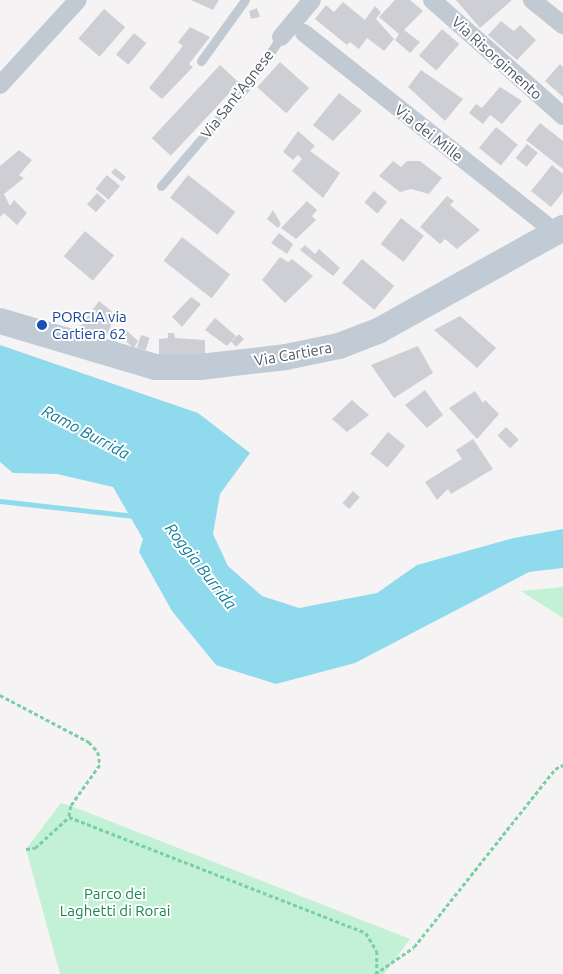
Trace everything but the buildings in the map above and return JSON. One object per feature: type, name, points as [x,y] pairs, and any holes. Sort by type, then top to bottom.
[{"type":"main road","name":"Via Cartiera","points":[[0,321],[155,367],[200,367],[286,357],[339,346],[378,331],[559,230]]},
{"type":"street","points":[[0,85],[78,0]]},
{"type":"street","name":"Via Sant'Agnese","points":[[281,37],[312,0]]},
{"type":"street","name":"Via Risorgimento","points":[[432,0],[563,116]]},
{"type":"street","points":[[532,0],[563,25]]},
{"type":"street","name":"Via dei Mille","points":[[304,33],[559,230]]},
{"type":"lane","points":[[201,61],[245,0]]},
{"type":"lane","name":"Via Sant'Agnese","points":[[161,186],[250,82],[281,37]]},
{"type":"path","points":[[0,695],[89,742],[98,752],[100,765],[71,806],[69,817],[35,848],[26,849]]},
{"type":"path","points":[[376,973],[414,947],[555,768],[563,765]]},
{"type":"path","points":[[69,817],[366,933],[377,951],[376,973]]},
{"type":"green space","points":[[563,587],[563,618],[521,591]]},
{"type":"green space","name":"Parco dei Laghetti di Rorai","points":[[61,803],[410,939],[384,974],[60,974],[26,849]]},
{"type":"water","name":"Ramo Burrida","points":[[0,345],[198,413],[250,453],[220,494],[213,534],[228,566],[262,596],[299,608],[377,593],[417,565],[514,538],[563,529],[563,568],[529,572],[355,663],[276,684],[216,665],[172,611],[139,552],[143,539],[113,487],[57,474],[13,473],[0,462]]},
{"type":"waterway","name":"Roggia Burrida","points":[[0,501],[134,516]]},
{"type":"place","name":"PORCIA via Cartiera 62","points":[[42,325]]}]
